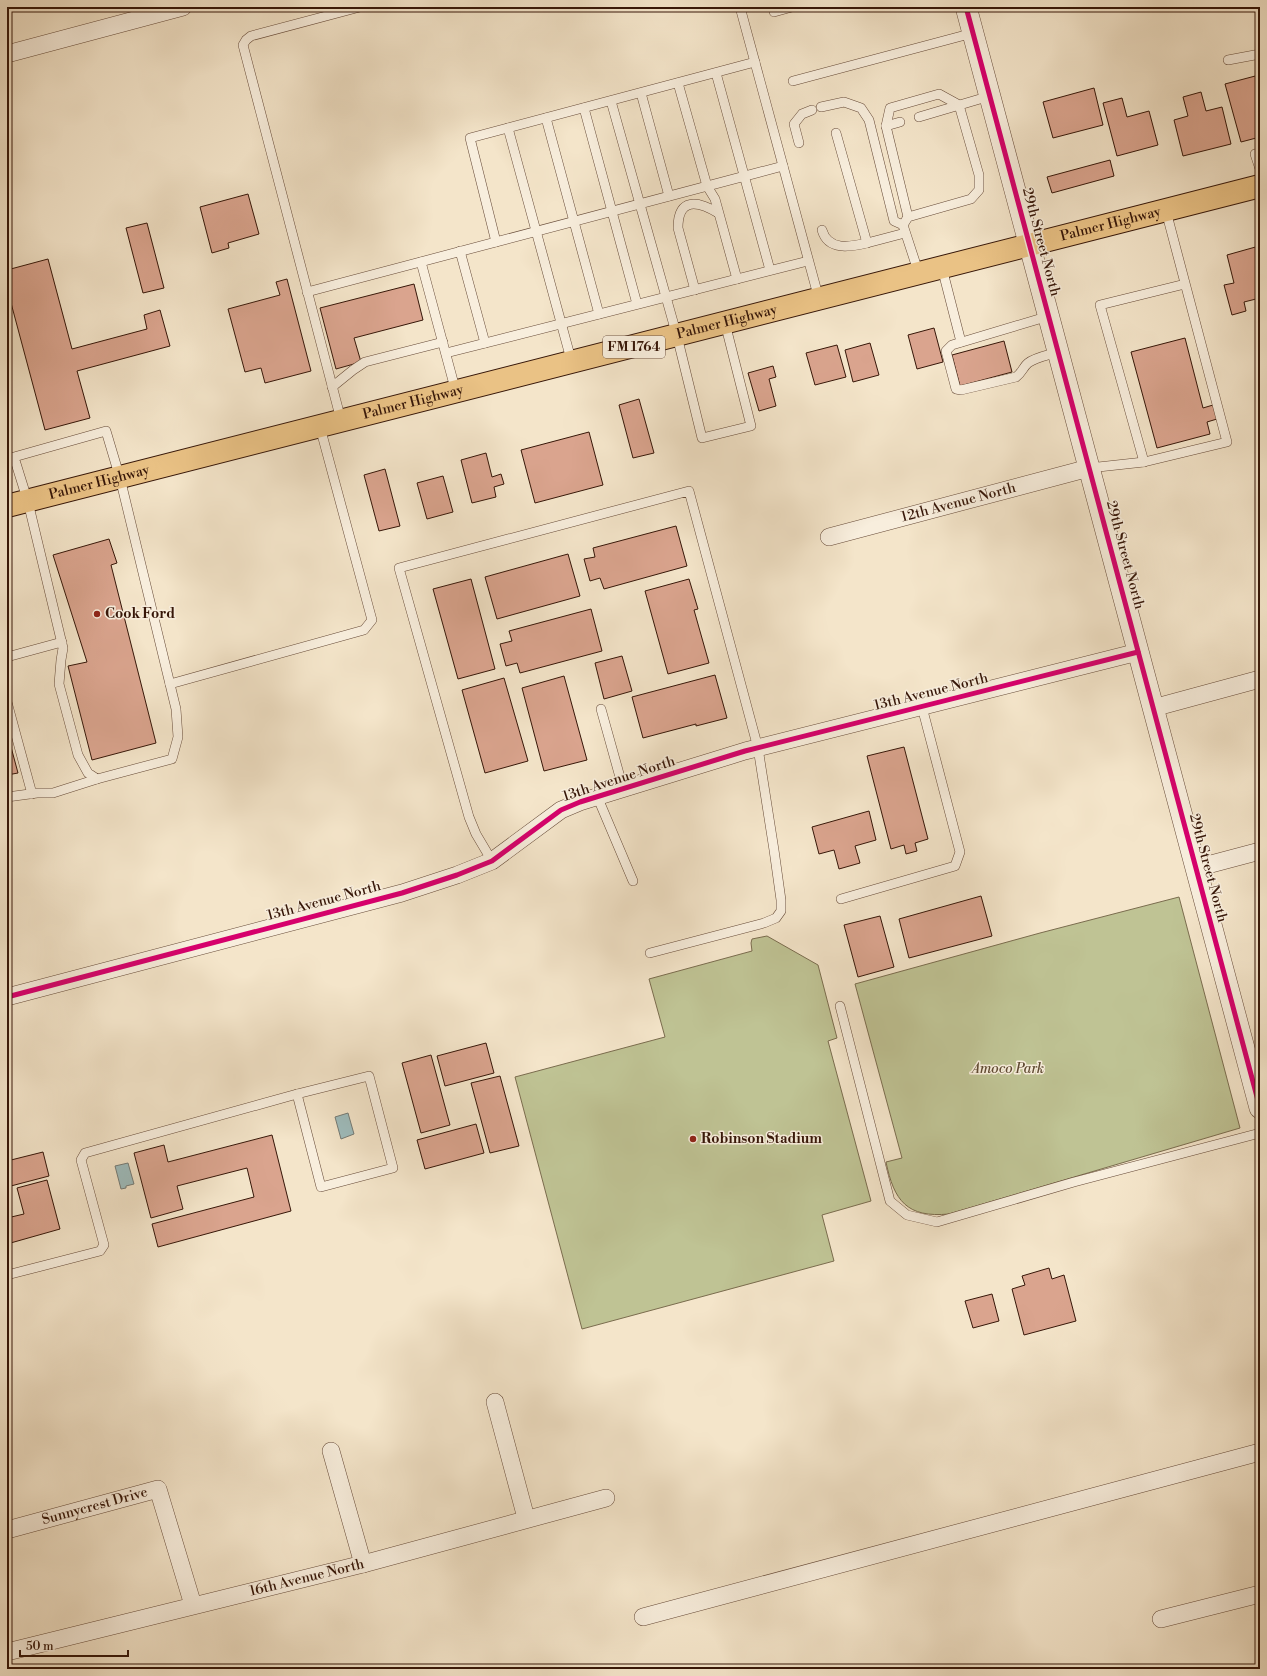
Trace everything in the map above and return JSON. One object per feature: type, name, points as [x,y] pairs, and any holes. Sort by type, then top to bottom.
[{"type":"main road","name":"Palmer Highway","points":[[7,506],[28,502],[1260,186]]},
{"type":"street","points":[[7,54],[183,7]]},
{"type":"street","name":"29th Street North","points":[[966,7],[1260,1108]]},
{"type":"street","name":"12th Avenue North","points":[[829,537],[1089,468]]},
{"type":"street","name":"13th Avenue North","points":[[7,996],[402,893],[457,875],[492,861],[561,810],[623,788],[758,748],[1138,652]]},
{"type":"street","points":[[1153,708],[1260,678]]},
{"type":"street","points":[[1196,868],[1260,851]]},
{"type":"street","points":[[495,1402],[526,1518]]},
{"type":"street","points":[[331,1451],[362,1564]]},
{"type":"street","points":[[642,1617],[1260,1452]]},
{"type":"street","name":"Sunnycrest Drive","points":[[7,1530],[158,1489],[194,1605]]},
{"type":"street","name":"16th Avenue North","points":[[7,1652],[362,1564],[526,1518],[606,1498]]},
{"type":"street","points":[[1161,1619],[1260,1594]]},
{"type":"lane","points":[[341,422],[243,45],[251,36],[360,7]]},
{"type":"lane","points":[[740,7],[819,299]]},
{"type":"lane","points":[[774,12],[792,7]]},
{"type":"lane","points":[[793,81],[973,33]]},
{"type":"lane","points":[[1228,60],[1260,54]]},
{"type":"lane","points":[[496,242],[470,138],[755,62]]},
{"type":"lane","points":[[716,73],[770,270]]},
{"type":"lane","points":[[678,83],[707,186],[715,199],[737,279]]},
{"type":"lane","points":[[641,93],[668,196]]},
{"type":"lane","points":[[904,229],[908,217],[886,126],[890,108],[939,94],[958,105],[979,175],[979,190],[971,199],[908,217]]},
{"type":"lane","points":[[919,117],[990,96]]},
{"type":"lane","points":[[611,101],[677,336],[702,438],[751,426],[725,323]]},
{"type":"lane","points":[[799,143],[794,124],[802,114],[816,108],[844,102],[861,108],[869,120],[894,221],[904,229],[919,274]]},
{"type":"lane","points":[[584,108],[637,304]]},
{"type":"lane","points":[[546,118],[599,314]]},
{"type":"lane","points":[[886,126],[900,122]]},
{"type":"lane","points":[[508,128],[572,362]]},
{"type":"lane","points":[[836,133],[867,243]]},
{"type":"lane","points":[[1260,153],[1255,154],[1260,169]]},
{"type":"lane","points":[[307,292],[783,166]]},
{"type":"lane","points":[[695,290],[678,228],[678,219],[681,212],[692,204],[705,205],[718,213]]},
{"type":"lane","points":[[1089,468],[1144,462],[1227,442],[1166,210]]},
{"type":"lane","points":[[822,230],[824,236],[833,245],[848,247],[867,243],[904,229]]},
{"type":"lane","points":[[460,251],[485,343]]},
{"type":"lane","points":[[446,353],[808,261]]},
{"type":"lane","points":[[421,262],[456,392]]},
{"type":"lane","points":[[942,268],[961,342]]},
{"type":"lane","points":[[1144,462],[1100,306],[1185,284]]},
{"type":"lane","points":[[1049,316],[952,344],[946,351],[956,388],[961,390],[1016,377],[1030,362],[1058,352]]},
{"type":"lane","points":[[332,387],[365,362],[443,342]]},
{"type":"lane","points":[[170,684],[364,630],[372,620],[320,427]]},
{"type":"lane","points":[[7,797],[53,793],[97,779],[172,759],[178,737],[176,708],[120,478],[106,432],[14,457],[28,502],[64,648],[60,660],[59,684],[78,755],[88,773],[97,779]]},
{"type":"lane","points":[[492,861],[476,834],[469,817],[399,568],[689,491],[758,748],[782,900],[782,911],[776,918],[764,923],[650,953]]},
{"type":"lane","points":[[7,657],[62,642]]},
{"type":"lane","points":[[7,702],[32,794]]},
{"type":"lane","points":[[841,899],[955,866],[959,859],[960,852],[922,707]]},
{"type":"lane","points":[[601,709],[623,788]]},
{"type":"lane","points":[[597,796],[633,881]]},
{"type":"lane","points":[[840,1006],[890,1200],[907,1215],[937,1222],[1074,1182],[1260,1133]]},
{"type":"lane","points":[[7,1275],[100,1251],[104,1245],[81,1160],[85,1153],[298,1094],[369,1076],[393,1168],[321,1187],[298,1094]]},
{"type":"green space","name":"Amoco Park","points":[[1179,897],[1240,1128],[949,1214],[935,1215],[923,1213],[913,1210],[905,1204],[898,1197],[889,1176],[886,1162],[902,1158],[855,984],[1040,933]]},
{"type":"green space","name":"Robinson Stadium","points":[[767,936],[818,965],[837,1038],[828,1041],[871,1201],[822,1215],[834,1261],[582,1329],[515,1077],[665,1037],[649,979],[752,951],[752,939]]},
{"type":"water","points":[[348,1113],[354,1134],[341,1139],[335,1117]]},
{"type":"water","points":[[128,1163],[134,1184],[121,1189],[115,1166]]},
{"type":"building","points":[[1259,75],[1260,137],[1241,142],[1225,84]]},
{"type":"building","points":[[1094,88],[1103,125],[1053,138],[1043,102]]},
{"type":"building","points":[[1201,92],[1206,111],[1222,107],[1231,144],[1183,156],[1174,120],[1188,116],[1183,97]]},
{"type":"building","points":[[1122,98],[1127,117],[1149,111],[1158,145],[1117,156],[1103,103]]},
{"type":"building","points":[[1110,160],[1114,176],[1052,193],[1047,177]]},
{"type":"building","points":[[248,194],[259,234],[228,243],[229,248],[212,253],[200,207]]},
{"type":"building","points":[[147,223],[164,288],[143,293],[126,228]]},
{"type":"building","points":[[1259,246],[1260,298],[1244,302],[1246,311],[1232,315],[1224,285],[1234,283],[1227,255]]},
{"type":"building","points":[[48,259],[72,349],[147,329],[144,315],[160,310],[170,346],[77,371],[90,418],[45,430],[7,288],[7,270]]},
{"type":"building","points":[[287,279],[311,371],[265,383],[261,368],[245,372],[228,309],[280,295],[276,282]]},
{"type":"building","points":[[414,284],[423,320],[354,338],[361,362],[336,369],[320,308]]},
{"type":"building","points":[[934,328],[943,362],[917,369],[908,335]]},
{"type":"building","points":[[1185,338],[1203,408],[1213,405],[1217,419],[1207,422],[1210,434],[1157,448],[1131,352]]},
{"type":"building","points":[[1004,341],[1012,372],[960,386],[952,355]]},
{"type":"building","points":[[870,343],[879,375],[853,382],[845,350]]},
{"type":"building","points":[[837,345],[846,377],[815,385],[806,353]]},
{"type":"building","points":[[773,366],[776,377],[769,379],[776,406],[759,411],[748,373]]},
{"type":"building","points":[[639,399],[654,453],[633,458],[619,405]]},
{"type":"building","points":[[589,432],[603,485],[535,503],[521,450]]},
{"type":"building","points":[[486,453],[492,477],[501,474],[504,484],[494,487],[496,497],[472,503],[461,460]]},
{"type":"building","points":[[385,469],[400,526],[379,531],[364,475]]},
{"type":"building","points":[[443,476],[453,512],[427,519],[417,483]]},
{"type":"building","points":[[676,526],[687,566],[604,589],[600,578],[590,581],[584,559],[595,557],[593,548]]},
{"type":"building","name":"Cook Ford","points":[[109,539],[117,563],[111,565],[156,743],[92,760],[68,666],[87,662],[53,555]]},
{"type":"building","points":[[568,554],[580,596],[497,619],[485,577]]},
{"type":"building","points":[[471,579],[495,669],[458,679],[433,589]]},
{"type":"building","points":[[689,579],[698,609],[694,610],[709,663],[668,674],[645,591]]},
{"type":"building","points":[[591,609],[602,651],[520,673],[517,663],[506,666],[500,644],[512,641],[509,631]]},
{"type":"building","points":[[622,656],[632,691],[604,699],[595,663]]},
{"type":"building","points":[[715,675],[727,718],[696,726],[696,724],[643,738],[632,697]]},
{"type":"building","points":[[564,676],[587,760],[544,771],[522,688]]},
{"type":"building","points":[[504,678],[528,761],[485,773],[462,690]]},
{"type":"building","points":[[7,732],[18,773],[7,775]]},
{"type":"building","points":[[904,747],[928,839],[915,843],[917,851],[906,854],[904,845],[891,849],[867,756]]},
{"type":"building","points":[[869,811],[876,840],[855,846],[860,863],[839,869],[834,850],[819,854],[812,827]]},
{"type":"building","points":[[981,896],[992,936],[909,958],[899,919]]},
{"type":"building","points":[[880,916],[894,967],[858,977],[844,925]]},
{"type":"building","points":[[486,1043],[494,1073],[445,1086],[437,1056]]},
{"type":"building","points":[[431,1055],[450,1125],[421,1133],[402,1063]]},
{"type":"building","points":[[500,1076],[519,1146],[490,1153],[471,1083]]},
{"type":"building","points":[[476,1124],[484,1153],[425,1169],[417,1140]]},
{"type":"building","points":[[272,1135],[291,1211],[158,1247],[152,1224],[254,1197],[247,1168],[177,1186],[183,1209],[151,1218],[134,1153],[164,1145],[168,1162]]},
{"type":"building","points":[[43,1152],[49,1176],[7,1187],[7,1161]]},
{"type":"building","points":[[47,1180],[60,1229],[7,1244],[7,1218],[24,1214],[17,1188]]},
{"type":"building","points":[[1049,1268],[1052,1279],[1064,1275],[1076,1321],[1024,1335],[1012,1289],[1025,1285],[1022,1276]]},
{"type":"building","points":[[992,1294],[999,1321],[973,1328],[965,1301]]},
{"type":"cycle path","points":[[966,7],[1260,1108]]},
{"type":"cycle path","points":[[7,997],[402,893],[457,875],[492,861],[561,810],[580,802],[745,751],[1138,652]]},
{"type":"place","name":"Cook Ford","points":[[97,614]]},
{"type":"place","name":"Robinson Stadium","points":[[693,1139]]}]
